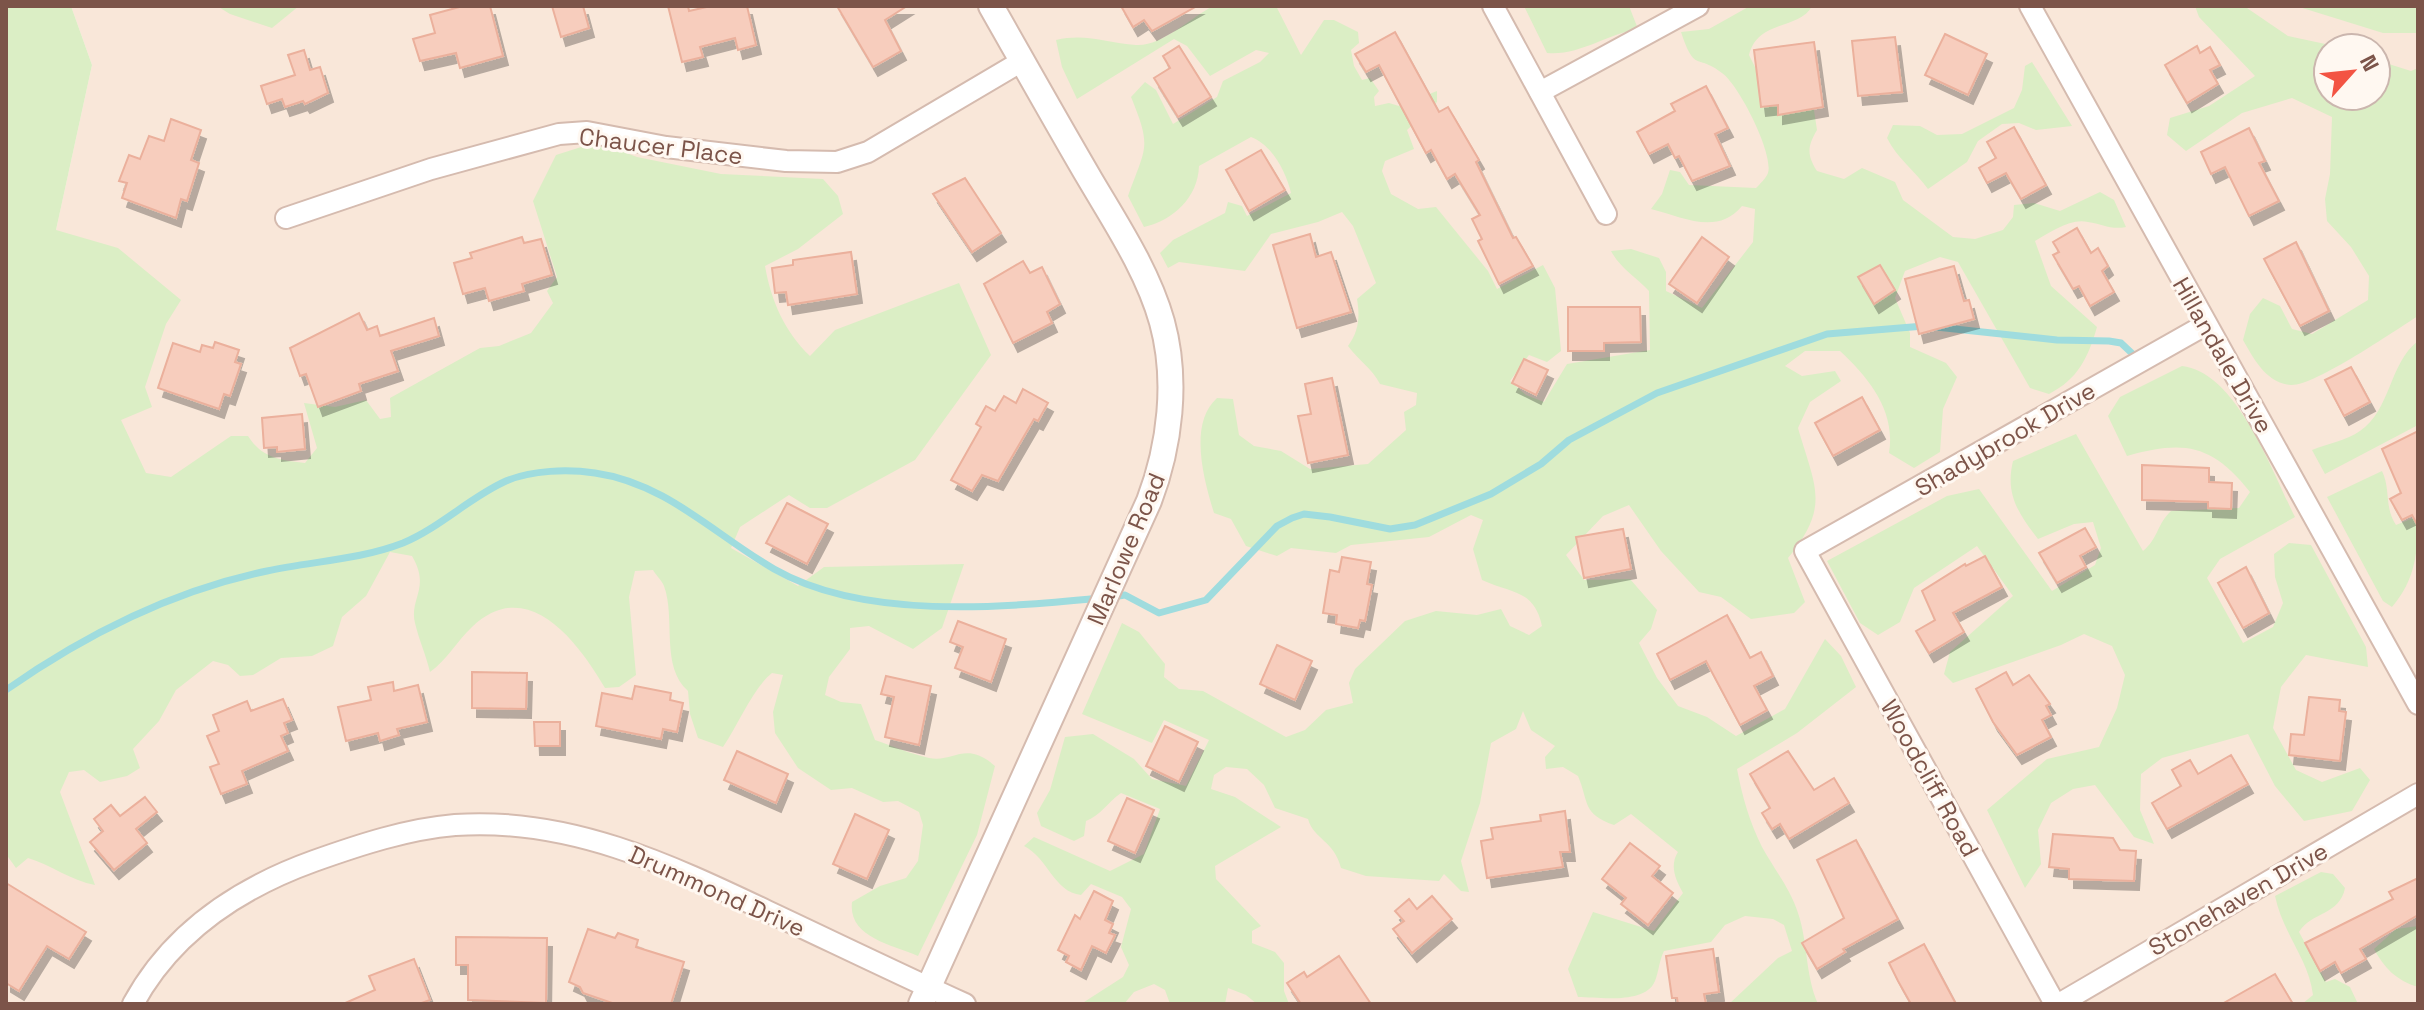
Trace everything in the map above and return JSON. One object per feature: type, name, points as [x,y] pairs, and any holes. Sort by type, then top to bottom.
[{"type":"street","name":"Marlowe Road","points":[[924,996],[1149,501],[1162,468],[1168,427],[1169,385],[1162,322],[1132,251],[991,6]]},
{"type":"street","points":[[1493,6],[1606,214]]},
{"type":"street","points":[[1540,92],[1698,6]]},
{"type":"street","name":"Hillandale Drive","points":[[2030,6],[2418,704]]},
{"type":"street","name":"Chaucer Place","points":[[286,218],[431,169],[559,134],[587,132],[786,161],[837,162],[868,152],[1022,61]]},
{"type":"street","name":"Shadybrook Drive","points":[[1805,551],[2205,325]]},
{"type":"street","name":"Woodcliff Road","points":[[1805,551],[2057,1004]]},
{"type":"street","name":"Stonehaven Drive","points":[[2057,1004],[2418,794]]},
{"type":"street","name":"Drummond Drive","points":[[133,1004],[163,959],[191,930],[258,883],[372,842],[455,825],[548,829],[669,865],[924,996],[965,1004]]},
{"type":"shaded area","points":[[71,6],[2418,6],[2418,1004],[6,1004],[6,700],[56,230],[92,65]]},
{"type":"green space","points":[[6,6],[71,6],[92,65],[56,230],[118,248],[181,300],[166,324],[145,387],[152,407],[121,420],[146,473],[171,477],[231,436],[248,436],[266,453],[305,463],[317,448],[304,403],[335,407],[366,400],[380,419],[391,417],[390,398],[480,348],[499,346],[531,333],[553,303],[547,291],[557,277],[533,201],[556,155],[597,142],[637,157],[721,174],[823,179],[838,196],[843,214],[798,249],[765,266],[780,315],[793,337],[810,356],[835,330],[959,283],[991,355],[915,460],[827,508],[810,508],[789,495],[740,527],[731,548],[798,586],[824,567],[964,564],[942,628],[913,649],[869,626],[850,628],[850,649],[829,677],[825,695],[841,702],[861,704],[875,740],[929,758],[976,754],[995,766],[977,835],[918,956],[873,938],[864,931],[857,924],[852,902],[880,886],[906,878],[918,861],[923,825],[919,812],[898,801],[883,802],[852,788],[831,790],[798,768],[775,733],[773,712],[783,675],[772,673],[765,679],[723,747],[698,738],[690,714],[688,691],[674,669],[664,586],[653,570],[635,571],[629,597],[636,675],[619,687],[605,688],[581,652],[549,620],[532,611],[513,608],[493,613],[472,627],[430,672],[414,615],[420,585],[417,567],[412,556],[390,552],[366,596],[342,617],[333,646],[312,656],[281,658],[253,675],[240,676],[228,665],[213,661],[176,690],[159,721],[133,749],[140,768],[127,776],[100,782],[84,770],[69,772],[60,792],[95,885],[28,858],[16,868],[6,854]]},
{"type":"green space","points":[[217,6],[299,6],[272,28],[230,14]]},
{"type":"green space","points":[[1213,6],[1276,6],[1301,55],[1324,20],[1334,20],[1358,32],[1359,43],[1351,50],[1354,66],[1362,80],[1370,78],[1379,91],[1374,97],[1375,106],[1389,103],[1399,106],[1437,91],[1437,102],[1407,130],[1414,149],[1385,161],[1382,171],[1391,194],[1418,209],[1436,207],[1488,271],[1497,289],[1543,265],[1555,288],[1561,351],[1547,362],[1529,355],[1510,381],[1526,395],[1544,402],[1567,364],[1650,350],[1649,291],[1611,251],[1631,249],[1659,258],[1666,272],[1666,291],[1702,308],[1753,242],[1755,209],[1742,206],[1722,220],[1699,222],[1651,209],[1662,194],[1670,170],[1680,172],[1689,185],[1756,188],[1768,173],[1766,151],[1746,105],[1722,73],[1694,58],[1681,32],[1709,29],[1750,6],[1812,6],[1798,19],[1761,36],[1749,55],[1760,77],[1813,104],[1817,130],[1810,151],[1817,171],[1844,179],[1862,168],[1895,182],[1903,200],[1953,237],[1975,239],[2003,230],[2013,217],[2014,205],[2034,203],[2060,211],[2100,192],[2114,200],[2126,227],[2074,222],[2035,241],[2051,286],[2097,327],[2090,348],[2075,374],[2049,394],[2030,388],[1958,262],[1940,257],[1905,271],[1895,298],[1910,333],[1910,347],[1946,363],[1957,377],[1943,409],[1940,452],[1914,468],[1889,453],[1888,423],[1878,396],[1861,372],[1840,351],[1805,351],[1785,366],[1802,376],[1835,371],[1841,381],[1810,402],[1798,428],[1816,496],[1810,524],[1788,558],[1805,602],[1794,613],[1751,619],[1721,597],[1699,592],[1661,551],[1629,505],[1603,516],[1566,555],[1584,580],[1630,579],[1657,610],[1651,629],[1639,643],[1657,678],[1678,706],[1707,717],[1736,736],[1785,709],[1825,639],[1841,656],[1856,687],[1797,733],[1737,769],[1758,838],[1795,904],[1818,1004],[1729,1004],[1778,958],[1792,951],[1784,925],[1773,919],[1745,916],[1725,925],[1711,942],[1664,951],[1655,981],[1642,994],[1620,998],[1578,997],[1568,969],[1593,912],[1654,931],[1683,893],[1674,868],[1678,852],[1631,814],[1614,825],[1591,812],[1578,776],[1563,767],[1546,769],[1545,757],[1555,746],[1531,730],[1523,711],[1516,729],[1491,743],[1480,803],[1461,861],[1469,892],[1461,891],[1444,874],[1439,881],[1366,876],[1341,868],[1334,851],[1315,832],[1308,819],[1275,808],[1264,785],[1247,769],[1226,767],[1214,775],[1211,789],[1235,797],[1281,827],[1215,866],[1216,879],[1261,926],[1252,931],[1252,943],[1275,952],[1284,963],[1284,991],[1289,1004],[1257,1004],[1246,995],[1228,988],[1225,1004],[1170,1004],[1165,990],[1154,984],[1134,992],[1124,1004],[1081,1004],[1123,977],[1129,965],[1121,947],[1131,909],[1122,897],[1091,884],[1081,895],[1072,893],[1024,846],[1034,837],[1110,871],[1144,854],[1160,809],[1121,793],[1086,821],[1084,836],[1074,841],[1041,826],[1037,813],[1050,790],[1065,737],[1093,734],[1134,759],[1152,779],[1186,786],[1209,740],[1164,720],[1152,743],[1082,714],[1122,623],[1139,632],[1165,664],[1164,677],[1179,689],[1203,691],[1286,737],[1305,730],[1326,710],[1353,703],[1349,683],[1355,669],[1405,621],[1436,611],[1477,615],[1501,609],[1510,626],[1529,635],[1542,626],[1527,599],[1482,580],[1473,549],[1483,520],[1471,515],[1429,537],[1351,545],[1336,553],[1291,548],[1277,556],[1246,546],[1231,519],[1214,513],[1203,469],[1201,437],[1208,409],[1217,398],[1233,399],[1239,435],[1254,446],[1281,451],[1310,469],[1368,464],[1406,430],[1404,412],[1416,405],[1417,393],[1380,384],[1348,346],[1358,324],[1357,299],[1376,283],[1353,226],[1342,212],[1318,222],[1271,234],[1245,271],[1179,262],[1168,268],[1160,253],[1173,240],[1225,213],[1228,202],[1242,206],[1247,216],[1291,193],[1277,160],[1259,141],[1251,137],[1199,166],[1194,188],[1182,206],[1165,219],[1144,227],[1128,196],[1144,147],[1142,127],[1131,97],[1145,82],[1156,90],[1173,124],[1217,97],[1223,81],[1260,62],[1269,53],[1256,50],[1210,76],[1187,46],[1174,39],[1077,99],[1062,67],[1056,40],[1087,38],[1146,44],[1166,36]]},
{"type":"green space","points":[[1524,6],[1629,6],[1638,29],[1582,48],[1547,53]]},
{"type":"green space","points":[[2195,6],[2244,6],[2288,36],[2312,41],[2312,108],[2292,98],[2242,113],[2186,151],[2167,135],[2170,118],[2209,106],[2255,76],[2199,17]]},
{"type":"green space","points":[[2296,6],[2418,6],[2418,33],[2380,32]]},
{"type":"green space","points":[[2032,62],[2072,126],[2036,130],[2019,123],[2002,124],[1978,141],[1967,162],[1928,189],[1887,138],[1893,125],[1920,126],[1937,135],[1962,134],[2014,108],[2022,90],[2025,66]]},
{"type":"green space","points":[[2392,65],[2411,71],[2418,68],[2418,316],[2335,368],[2291,385],[2268,375],[2243,340],[2250,314],[2263,298],[2280,306],[2292,329],[2312,334],[2368,300],[2369,276],[2351,247],[2327,221],[2325,199],[2330,174],[2332,117],[2321,112],[2392,112]]},
{"type":"green space","points":[[2418,341],[2418,425],[2325,474],[2312,450],[2349,437],[2370,422],[2401,361]]},
{"type":"green space","points":[[2182,366],[2202,372],[2220,386],[2236,405],[2264,451],[2295,517],[2220,559],[2207,578],[2243,643],[2273,627],[2283,603],[2275,577],[2274,554],[2289,543],[2311,545],[2366,647],[2368,667],[2306,655],[2281,687],[2273,728],[2296,770],[2322,782],[2360,768],[2370,780],[2352,811],[2304,821],[2275,786],[2248,734],[2162,758],[2141,774],[2140,810],[2154,844],[2134,837],[2095,785],[2073,789],[2051,803],[2038,830],[2041,864],[2025,888],[1987,810],[2047,759],[2099,747],[2117,708],[2125,675],[2112,646],[2084,634],[1953,683],[1944,674],[1950,652],[2013,596],[1977,546],[1914,588],[1900,622],[1878,635],[1860,623],[1827,561],[1947,496],[1979,489],[2052,591],[2095,565],[2101,548],[2093,522],[2074,524],[2038,539],[2015,503],[2011,473],[2013,461],[2076,434],[2143,551],[2171,511],[2239,508],[2250,492],[2223,464],[2196,450],[2181,448],[2127,456],[2108,416],[2120,397]]},
{"type":"green space","points":[[2382,471],[2390,512],[2396,525],[2418,516],[2411,575],[2392,607],[2383,601],[2327,497]]},
{"type":"green space","points":[[2321,872],[2333,874],[2345,888],[2342,897],[2299,932],[2326,982],[2335,979],[2350,987],[2358,1004],[2302,1004],[2313,995],[2311,982],[2275,896]]},
{"type":"green space","points":[[2418,926],[2418,987],[2392,973],[2374,949],[2396,929]]},
{"type":"building","points":[[463,6],[490,6],[503,56],[460,68],[456,53],[420,61],[413,39],[435,33],[430,15]]},
{"type":"building","points":[[552,6],[583,6],[589,28],[561,37]]},
{"type":"building","points":[[668,6],[688,6],[689,11],[711,6],[747,6],[756,45],[738,50],[735,38],[700,47],[703,57],[682,62]]},
{"type":"building","points":[[837,6],[907,6],[885,20],[901,51],[873,67]]},
{"type":"building","points":[[1121,6],[1197,6],[1152,31],[1144,20],[1133,27]]},
{"type":"building","points":[[1395,32],[1439,112],[1448,107],[1479,160],[1476,162],[1513,238],[1516,237],[1533,266],[1499,284],[1478,241],[1482,239],[1472,219],[1480,215],[1455,174],[1447,179],[1431,150],[1426,153],[1379,65],[1366,72],[1355,54]]},
{"type":"building","points":[[1945,34],[1987,54],[1968,95],[1925,75]]},
{"type":"building","points":[[1895,37],[1902,92],[1858,96],[1852,41]]},
{"type":"building","points":[[1814,42],[1823,107],[1778,115],[1778,105],[1761,107],[1754,50]]},
{"type":"building","points":[[1179,46],[1211,97],[1178,117],[1154,78],[1170,68],[1163,56]]},
{"type":"building","points":[[2197,46],[2200,53],[2210,47],[2220,65],[2210,70],[2218,84],[2187,103],[2165,65]]},
{"type":"building","points":[[304,50],[310,70],[320,67],[328,93],[305,104],[303,101],[285,107],[282,99],[267,104],[261,86],[295,75],[288,55]]},
{"type":"building","points":[[1706,86],[1728,128],[1715,134],[1730,166],[1692,181],[1679,156],[1675,158],[1668,144],[1649,154],[1637,132],[1675,111],[1671,104]]},
{"type":"building","points":[[171,119],[201,130],[191,160],[199,163],[187,201],[181,199],[176,218],[122,198],[127,183],[119,181],[129,155],[140,159],[149,136],[164,141]]},
{"type":"building","points":[[2014,127],[2046,185],[2021,199],[2006,173],[1987,183],[1979,168],[1996,158],[1987,142]]},
{"type":"building","points":[[2249,128],[2265,161],[2259,163],[2279,201],[2249,216],[2225,167],[2211,174],[2201,152]]},
{"type":"building","points":[[1261,150],[1285,190],[1249,211],[1226,170]]},
{"type":"building","points":[[965,178],[1001,233],[972,252],[933,194]]},
{"type":"building","points":[[2077,228],[2091,253],[2098,248],[2108,266],[2102,271],[2114,292],[2090,306],[2079,286],[2073,289],[2053,255],[2059,252],[2053,242]]},
{"type":"building","points":[[1310,234],[1316,257],[1331,252],[1351,312],[1297,328],[1273,245]]},
{"type":"building","points":[[522,237],[524,243],[541,239],[552,275],[522,284],[524,291],[489,301],[485,288],[463,294],[454,263],[472,258],[470,253]]},
{"type":"building","points":[[1702,237],[1729,257],[1697,303],[1669,284]]},
{"type":"building","points":[[2296,242],[2329,311],[2300,326],[2264,259]]},
{"type":"building","points":[[851,252],[857,294],[788,305],[786,292],[775,293],[772,268],[793,265],[793,260]]},
{"type":"building","points":[[1023,261],[1030,273],[1042,267],[1060,304],[1047,312],[1052,323],[1013,343],[984,284]]},
{"type":"building","points":[[1880,265],[1895,290],[1874,304],[1858,277]]},
{"type":"building","points":[[1954,266],[1964,301],[1969,300],[1974,319],[1919,334],[1905,279]]},
{"type":"building","points":[[1568,307],[1640,307],[1641,342],[1604,343],[1604,351],[1568,351]]},
{"type":"building","points":[[359,313],[367,330],[377,326],[380,336],[434,318],[439,336],[391,351],[398,371],[359,384],[361,391],[318,407],[306,374],[300,376],[290,348]]},
{"type":"building","points":[[215,342],[239,350],[235,362],[241,364],[230,396],[224,394],[219,409],[158,388],[173,343],[200,352],[202,345],[213,348]]},
{"type":"building","points":[[1524,359],[1548,370],[1536,395],[1512,383]]},
{"type":"building","points":[[2351,367],[2370,402],[2344,416],[2325,380]]},
{"type":"building","points":[[1332,378],[1348,455],[1308,463],[1298,416],[1311,414],[1305,384]]},
{"type":"building","points":[[1023,389],[1048,403],[1038,421],[1034,419],[998,481],[982,475],[972,491],[951,480],[981,427],[976,424],[986,406],[995,411],[1004,396],[1016,403]]},
{"type":"building","points":[[1862,397],[1880,430],[1833,456],[1815,423]]},
{"type":"building","points":[[302,414],[305,449],[277,452],[277,447],[264,448],[262,418]]},
{"type":"building","points":[[2418,431],[2418,526],[2412,515],[2402,520],[2390,499],[2401,493],[2382,449]]},
{"type":"building","points":[[2142,465],[2209,468],[2209,482],[2232,483],[2231,509],[2208,508],[2208,502],[2142,500]]},
{"type":"building","points":[[787,503],[828,524],[807,564],[766,543]]},
{"type":"building","points":[[2085,528],[2096,547],[2080,556],[2086,567],[2057,583],[2039,553]]},
{"type":"building","points":[[1623,529],[1631,569],[1584,578],[1576,537]]},
{"type":"building","points":[[1985,556],[2002,587],[1953,613],[1964,632],[1929,653],[1916,631],[1935,620],[1922,591],[1965,564]]},
{"type":"building","points":[[1342,557],[1371,562],[1367,584],[1372,585],[1365,621],[1360,620],[1358,628],[1336,624],[1337,615],[1323,613],[1330,570],[1339,572]]},
{"type":"building","points":[[2246,567],[2269,613],[2243,628],[2218,583]]},
{"type":"building","points":[[1727,615],[1750,658],[1761,652],[1773,676],[1754,686],[1767,710],[1740,725],[1706,661],[1670,680],[1657,654]]},
{"type":"building","points":[[958,621],[1006,639],[991,682],[955,668],[963,647],[950,642]]},
{"type":"building","points":[[1277,645],[1312,661],[1295,700],[1260,684]]},
{"type":"building","points":[[472,672],[527,673],[526,709],[472,708]]},
{"type":"building","points":[[2006,672],[2013,685],[2029,675],[2050,704],[2046,706],[2051,715],[2042,720],[2051,737],[2017,755],[1993,722],[1976,689]]},
{"type":"building","points":[[886,676],[931,686],[919,745],[885,737],[894,697],[881,694]]},
{"type":"building","points":[[393,682],[394,691],[418,685],[427,722],[397,729],[399,735],[380,741],[378,733],[346,741],[338,707],[371,700],[368,687]]},
{"type":"building","points":[[635,686],[671,693],[670,700],[683,703],[677,732],[663,729],[661,739],[596,726],[602,693],[632,699]]},
{"type":"building","points":[[2309,697],[2340,700],[2339,711],[2346,712],[2340,761],[2289,755],[2291,734],[2304,735]]},
{"type":"building","points":[[283,699],[292,720],[284,723],[288,733],[281,736],[288,751],[242,771],[247,784],[221,794],[210,767],[219,764],[207,736],[219,731],[213,715],[247,701],[251,711]]},
{"type":"building","points":[[534,722],[560,722],[560,746],[535,746]]},
{"type":"building","points":[[1165,726],[1198,742],[1179,782],[1146,766]]},
{"type":"building","points":[[737,751],[788,774],[776,803],[724,780]]},
{"type":"building","points":[[1788,751],[1814,790],[1834,778],[1849,803],[1789,839],[1780,824],[1772,829],[1762,813],[1770,808],[1750,774]]},
{"type":"building","points":[[2231,755],[2248,784],[2167,829],[2152,803],[2181,786],[2172,770],[2190,760],[2198,774]]},
{"type":"building","points":[[145,797],[157,812],[136,829],[147,843],[114,870],[90,842],[103,831],[94,819],[111,805],[120,816]]},
{"type":"building","points":[[1127,798],[1154,810],[1135,853],[1108,841]]},
{"type":"building","points":[[1565,811],[1570,852],[1560,852],[1563,867],[1487,878],[1481,841],[1493,839],[1491,828],[1541,821],[1540,815]]},
{"type":"building","points":[[855,814],[889,830],[867,879],[833,864]]},
{"type":"building","points":[[2053,834],[2113,838],[2120,850],[2136,851],[2134,881],[2069,879],[2069,869],[2049,867]]},
{"type":"building","points":[[1856,840],[1898,919],[1843,949],[1845,952],[1817,969],[1802,943],[1844,918],[1817,860]]},
{"type":"building","points":[[1630,843],[1660,866],[1652,876],[1673,893],[1648,925],[1621,904],[1626,898],[1602,879]]},
{"type":"building","points":[[2418,878],[2418,915],[2360,949],[2366,959],[2341,973],[2335,962],[2320,971],[2305,943],[2393,899],[2389,892]]},
{"type":"building","points":[[6,883],[86,932],[69,959],[47,946],[19,991],[6,983]]},
{"type":"building","points":[[1094,891],[1113,901],[1105,920],[1113,924],[1109,933],[1115,935],[1106,953],[1092,946],[1081,970],[1066,962],[1069,956],[1058,950],[1075,915],[1080,919]]},
{"type":"building","points":[[1432,896],[1452,919],[1412,953],[1393,929],[1404,921],[1395,911],[1409,899],[1417,909]]},
{"type":"building","points":[[588,929],[615,938],[618,933],[638,940],[636,947],[684,962],[671,1004],[615,1004],[583,993],[580,987],[569,982]]},
{"type":"building","points":[[456,937],[547,938],[546,1003],[468,1000],[468,965],[456,965]]},
{"type":"building","points":[[1924,944],[1956,1004],[1911,1004],[1898,981],[1889,963]]},
{"type":"building","points":[[1713,949],[1719,992],[1704,994],[1706,1004],[1678,1004],[1677,998],[1672,998],[1666,956]]},
{"type":"building","points":[[1339,956],[1371,1004],[1301,1004],[1287,983],[1304,972],[1307,977]]},
{"type":"building","points":[[414,959],[430,1000],[419,1004],[343,1004],[375,990],[369,976]]},
{"type":"building","points":[[2275,974],[2293,1004],[2222,1004]]},
{"type":"waterway","points":[[1112,597],[1125,595],[1159,613],[1206,600],[1277,526],[1292,518],[1304,514],[1390,529],[1415,525],[1491,494],[1541,464],[1569,440],[1657,393],[1827,334],[1924,326]]},
{"type":"waterway","points":[[1936,327],[2057,340],[2109,341],[2121,343],[2138,359]]},
{"type":"waterway","points":[[6,690],[98,633],[163,603],[197,590],[267,571],[386,549],[417,536],[506,481],[550,471],[595,473],[645,487],[689,512],[774,569],[809,585],[848,596],[890,603],[976,607],[1100,598]]}]
